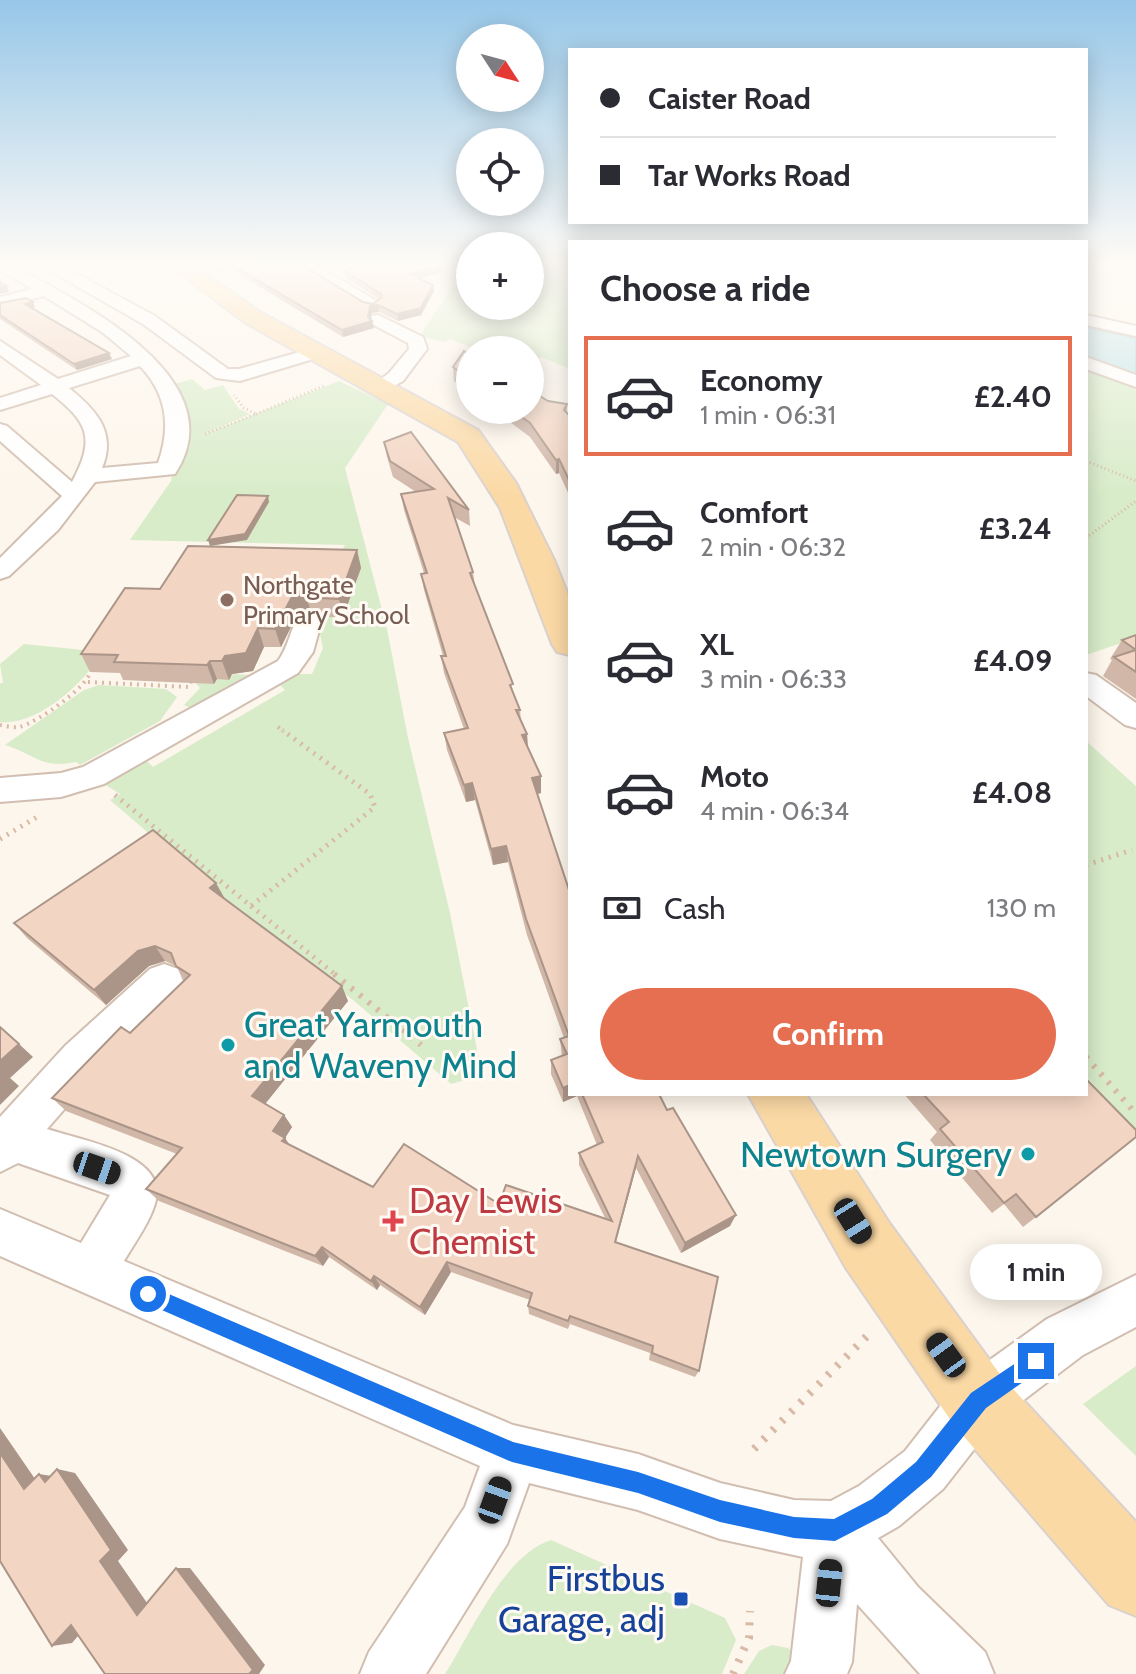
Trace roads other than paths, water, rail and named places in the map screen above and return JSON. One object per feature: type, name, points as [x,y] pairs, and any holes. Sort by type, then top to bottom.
[{"type":"main road","points":[[294,341],[468,436],[490,460],[532,548],[568,639]]},
{"type":"main road","points":[[776,1096],[868,1246],[978,1401],[1136,1578]]},
{"type":"street","points":[[87,476],[167,469],[174,446],[177,423],[174,400],[166,381],[125,341]]},
{"type":"street","points":[[177,341],[230,376],[314,353]]},
{"type":"street","points":[[381,387],[396,377],[418,349],[417,341]]},
{"type":"street","points":[[0,346],[81,409],[93,423],[98,442],[87,476],[74,495],[3,566]]},
{"type":"street","points":[[0,404],[145,358]]},
{"type":"street","points":[[1088,364],[1136,381]]},
{"type":"street","points":[[0,430],[74,495]]},
{"type":"street","points":[[0,789],[61,785],[87,779],[288,667],[303,643],[309,620]]},
{"type":"street","points":[[1088,683],[1136,718]]},
{"type":"street","points":[[92,1270],[133,1200],[134,1185],[126,1178],[5,1144],[80,1060],[164,981]]},
{"type":"street","points":[[0,1232],[512,1452],[638,1482],[720,1511],[794,1528],[835,1530],[879,1506],[924,1470],[978,1401],[1065,1337],[1136,1300]]},
{"type":"street","points":[[391,1674],[487,1524],[512,1452]]},
{"type":"street","points":[[816,1674],[821,1662],[835,1530]]},
{"type":"street","points":[[835,1530],[897,1608],[963,1674]]},
{"type":"water","points":[[1088,341],[1136,341],[1136,377],[1088,360]]},
{"type":"place","name":"Northgate Primary School","points":[[227,600]]},
{"type":"place","name":"Great Yarmouth and Waveny Mind","points":[[228,1045]]},
{"type":"place","name":"Newtown Surgery","points":[[1028,1154]]},
{"type":"place","name":"Day Lewis Chemist","points":[[393,1221]]},
{"type":"place","name":"Firstbus Garage, adj","points":[[681,1599]]}]
